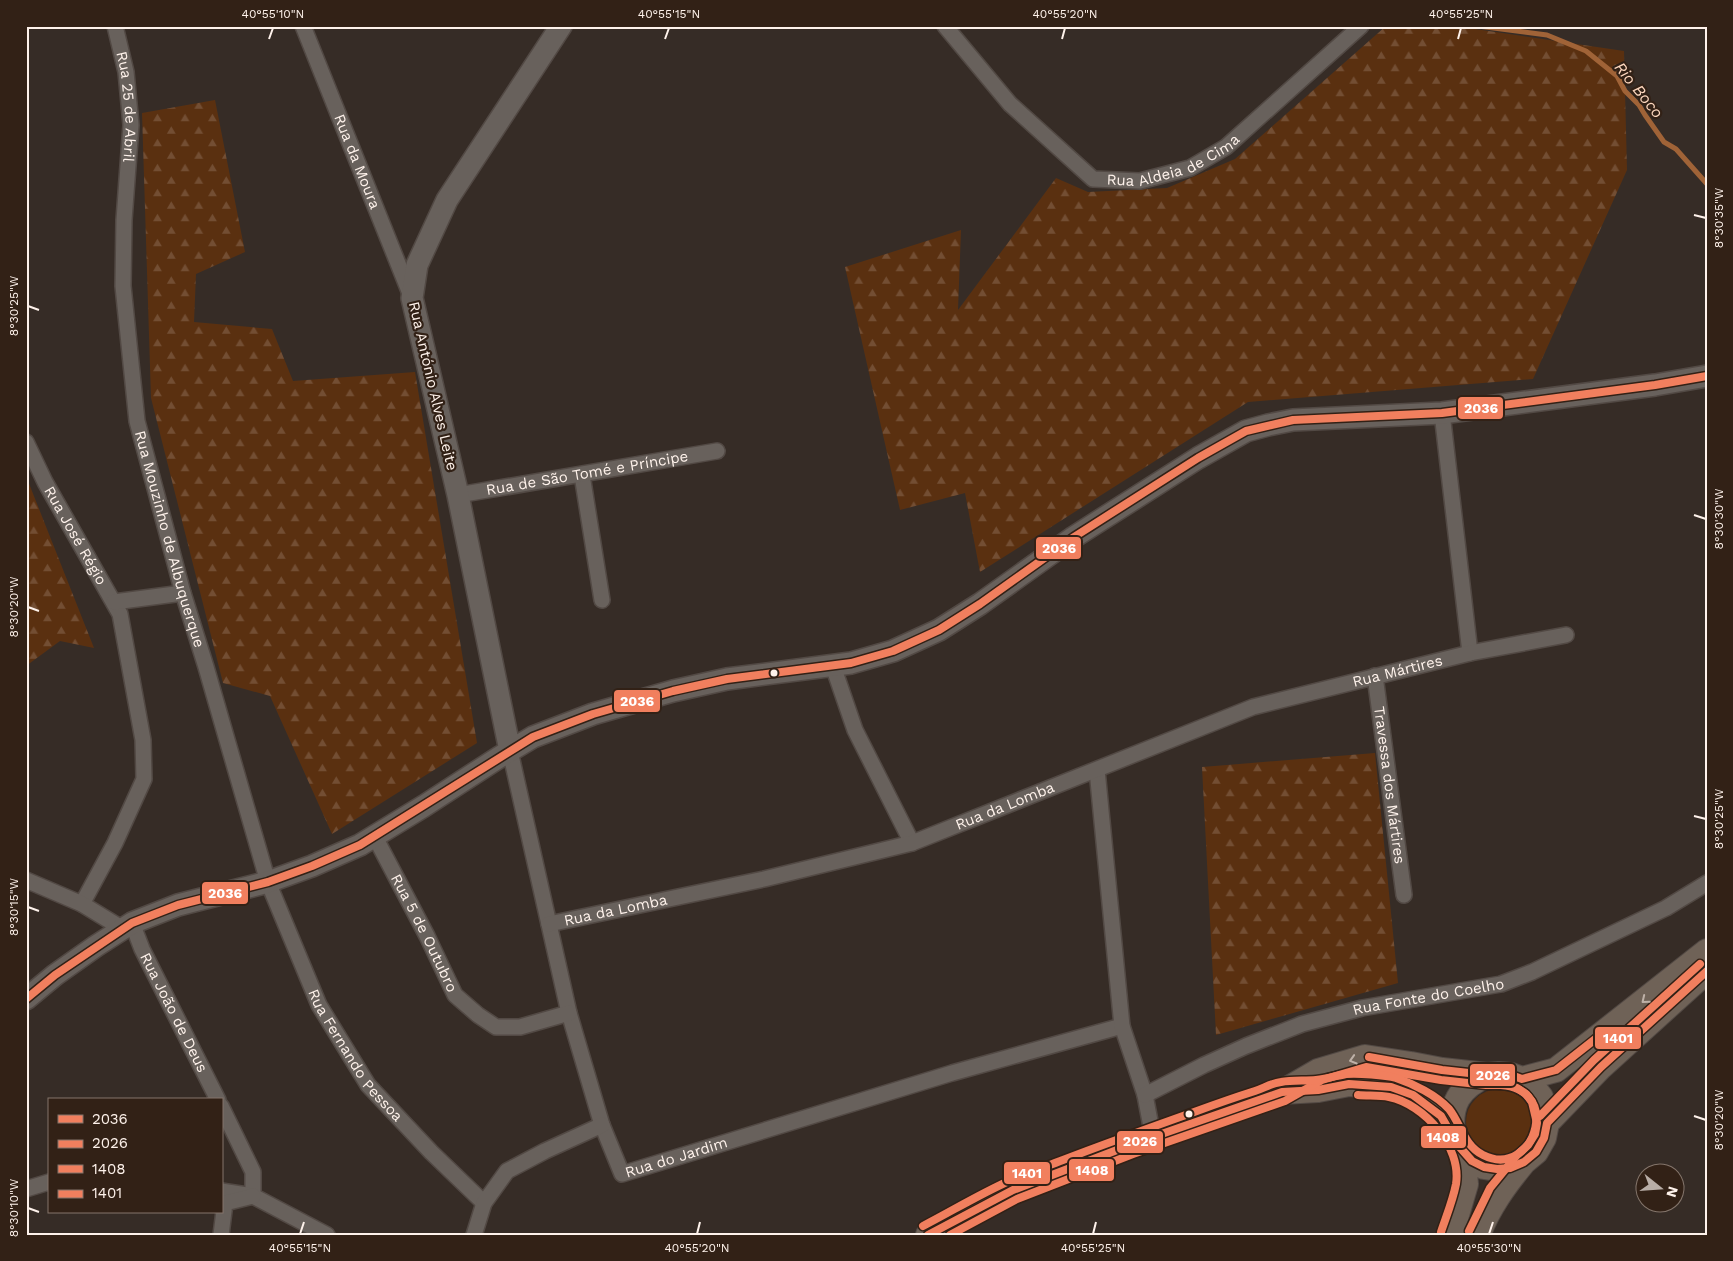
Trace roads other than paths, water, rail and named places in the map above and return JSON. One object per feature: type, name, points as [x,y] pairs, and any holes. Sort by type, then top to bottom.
[{"type":"main road","points":[[1522,1079],[1556,1070],[1707,951]]},
{"type":"main road","points":[[1547,1123],[1602,1067],[1707,971]]},
{"type":"main road","points":[[928,1235],[1013,1190],[1153,1137],[1282,1092],[1318,1071],[1365,1057],[1442,1070],[1487,1075],[1511,1075],[1522,1079],[1532,1087],[1540,1098],[1545,1110],[1547,1123],[1544,1138],[1536,1152],[1524,1162],[1498,1194],[1478,1235]]},
{"type":"main road","points":[[1451,1235],[1466,1184],[1451,1120],[1454,1105],[1462,1091],[1473,1081],[1487,1075]]},
{"type":"main road","points":[[1282,1092],[1318,1090],[1350,1084],[1391,1087],[1413,1095],[1442,1116],[1458,1144],[1472,1161],[1484,1167],[1497,1169],[1510,1168],[1524,1162]]},
{"type":"street","name":"Rua 25 de Abril","points":[[115,26],[126,72],[131,125],[126,189]]},
{"type":"street","name":"Rua da Moura","points":[[304,26],[412,298]]},
{"type":"street","name":"Rua António Alves Leite","points":[[510,751],[458,495],[412,298],[417,265],[446,200],[561,26]]},
{"type":"street","name":"Rua Aldeia de Cima","points":[[945,26],[1010,104],[1094,178],[1140,181],[1190,168],[1226,147],[1361,26]]},
{"type":"street","name":"Rua Mouzinho de Albuquerque","points":[[126,189],[123,286],[137,421],[183,593],[268,882]]},
{"type":"street","points":[[26,999],[88,952],[128,926],[178,905],[268,882],[338,856],[375,837],[533,738],[593,714],[673,691],[745,676],[833,666],[867,660],[913,643],[939,630],[980,604],[1074,537],[1198,458],[1246,432],[1293,420],[1442,413],[1707,376]]},
{"type":"street","points":[[1442,413],[1470,652]]},
{"type":"street","name":"Rua José Régio","points":[[26,442],[45,482],[120,614],[143,740],[144,779],[115,843],[82,904]]},
{"type":"street","name":"Rua de São Tomé e Príncipe","points":[[458,495],[717,452]]},
{"type":"street","points":[[582,475],[602,600]]},
{"type":"street","points":[[114,602],[183,593]]},
{"type":"street","name":"Rua Mártires","points":[[1097,770],[1253,707],[1470,652],[1566,635]]},
{"type":"street","points":[[833,666],[855,730],[912,843]]},
{"type":"street","name":"Travessa dos Mártires","points":[[1375,676],[1404,895]]},
{"type":"street","name":"Rua do Jardim","points":[[510,751],[569,1013],[602,1125],[622,1174],[952,1073],[1122,1026]]},
{"type":"street","points":[[1097,770],[1122,1026],[1146,1096],[1153,1137]]},
{"type":"street","name":"Rua da Lomba","points":[[549,924],[764,879],[912,843],[1097,770]]},
{"type":"street","name":"Rua 5 de Outubro","points":[[375,837],[427,936],[455,995],[478,1016],[496,1028],[520,1027],[569,1013]]},
{"type":"street","points":[[26,880],[128,926]]},
{"type":"street","name":"Rua Fernando Pessoa","points":[[268,882],[319,1005],[368,1085],[430,1152],[484,1203]]},
{"type":"street","name":"Rua Fonte do Coelho","points":[[1146,1096],[1204,1065],[1302,1024],[1362,1008],[1501,984],[1532,972],[1658,912],[1707,883]]},
{"type":"street","name":"Rua João de Deus","points":[[128,926],[142,948],[217,1098]]},
{"type":"street","points":[[222,1108],[253,1172],[253,1196]]},
{"type":"street","points":[[474,1235],[484,1203],[507,1171],[602,1125]]},
{"type":"street","points":[[26,1189],[48,1182]]},
{"type":"street","points":[[222,1191],[253,1196],[327,1235]]},
{"type":"street","points":[[221,1235],[225,1203],[253,1196]]},
{"type":"waterway","name":"Rio Boco","points":[[1478,26],[1547,35],[1586,51],[1617,76],[1625,91],[1639,105],[1664,142],[1676,149],[1707,184]]}]
